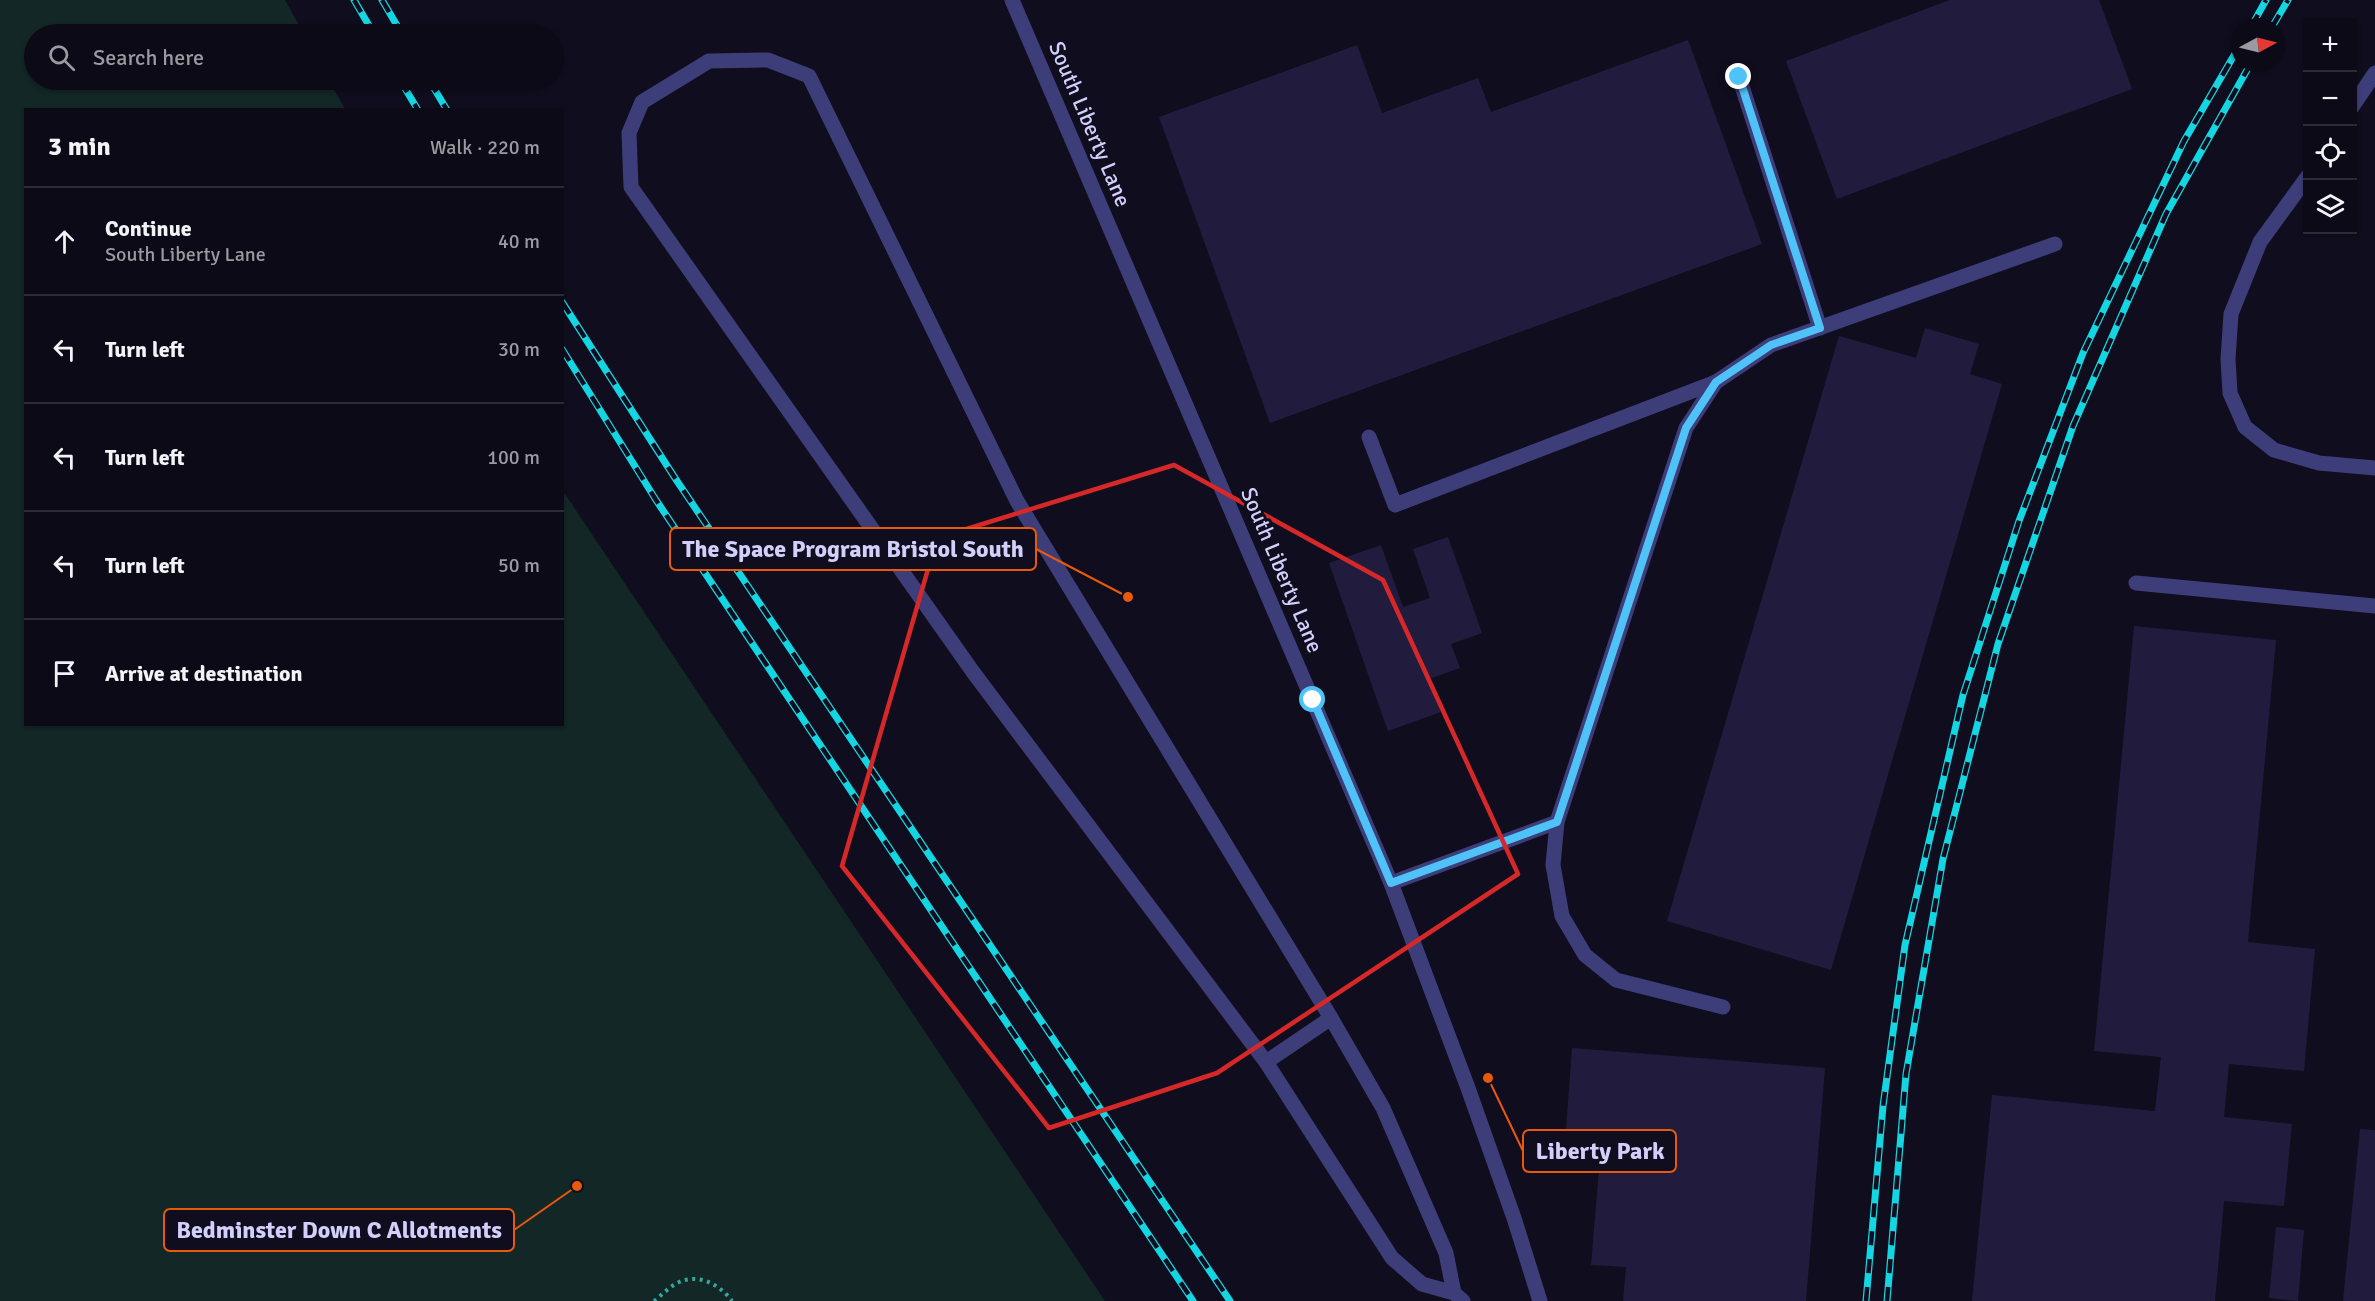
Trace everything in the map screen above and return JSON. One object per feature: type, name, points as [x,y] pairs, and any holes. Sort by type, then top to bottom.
[{"type":"street","name":"South Liberty Lane","points":[[1012,0],[1391,883],[1484,1132],[1540,1301]]},
{"type":"street","points":[[768,60],[809,76],[1017,501],[1331,1018],[1383,1108],[1446,1253],[1459,1297],[1422,1284],[1392,1258],[1266,1062],[973,672],[631,187],[629,134],[642,102],[710,61],[768,60]]},
{"type":"street","points":[[2357,100],[2375,73]]},
{"type":"street","points":[[1739,77],[1820,328]]},
{"type":"street","points":[[2304,180],[2260,242],[2231,314],[2228,359],[2230,393],[2245,427],[2274,450],[2319,463],[2375,468]]},
{"type":"street","points":[[1369,437],[1395,505],[1716,382],[1771,345],[2055,244]]},
{"type":"street","points":[[1716,382],[1686,428],[1557,822],[1553,865],[1562,916],[1585,955],[1616,980],[1723,1007]]},
{"type":"street","points":[[2136,583],[2375,606]]},
{"type":"street","points":[[1391,883],[1557,822]]},
{"type":"street","points":[[1266,1062],[1331,1018]]},
{"type":"path","points":[[654,1301],[682,1281],[706,1280],[727,1294],[732,1301]]},
{"type":"highlighted area","points":[[1174,465],[1383,580],[1518,874],[1217,1073],[1049,1128],[842,866],[937,538]]},
{"type":"green space","points":[[0,0],[285,0],[298,24],[24,24],[24,90],[335,90],[344,108],[24,108],[24,726],[564,726],[564,492],[1105,1301],[0,1301]]},
{"type":"building","points":[[1950,0],[2099,0],[2132,89],[1837,199],[1786,61]]},
{"type":"building","points":[[1688,40],[1762,244],[1270,423],[1159,117],[1357,45],[1382,113],[1478,78],[1491,112]]},
{"type":"building","points":[[1925,328],[1979,344],[1970,374],[2002,384],[1831,970],[1667,921],[1839,336],[1916,358]]},
{"type":"building","points":[[1448,537],[1482,633],[1451,644],[1460,668],[1429,679],[1441,712],[1388,731],[1329,563],[1381,545],[1403,607],[1430,598],[1413,549]]},
{"type":"building","points":[[2134,626],[2276,640],[2248,942],[2315,949],[2304,1071],[2229,1064],[2224,1117],[2292,1124],[2284,1206],[2224,1201],[2215,1301],[1972,1301],[1992,1095],[2155,1111],[2161,1057],[2094,1051]]},
{"type":"building","points":[[1572,1048],[1825,1068],[1806,1301],[1623,1301],[1626,1267],[1591,1265],[1600,1158],[1564,1156]]},
{"type":"building","points":[[2360,1129],[2375,1130],[2375,1301],[2343,1301]]},
{"type":"building","points":[[2276,1227],[2304,1230],[2298,1301],[2269,1298]]},
{"type":"railway","points":[[354,0],[368,24]]},
{"type":"railway","points":[[382,0],[396,24]]},
{"type":"railway","points":[[2256,18],[2266,0]]},
{"type":"railway","points":[[2277,18],[2288,0]]},
{"type":"railway","points":[[1866,1301],[1883,1106],[1905,945],[1963,695],[2019,521],[2083,353],[2184,141],[2231,60]]},
{"type":"railway","points":[[1887,1301],[1906,1074],[1943,859],[1998,644],[2073,426],[2166,214],[2246,72]]},
{"type":"railway","points":[[406,90],[417,108]]},
{"type":"railway","points":[[435,90],[446,108]]},
{"type":"railway","points":[[564,305],[675,478],[1230,1301]]},
{"type":"railway","points":[[564,352],[656,500],[1193,1301]]},
{"type":"place","name":"The Space Program Bristol South","points":[[1128,597]]},
{"type":"place","name":"Liberty Park","points":[[1488,1078]]},
{"type":"place","name":"Bedminster Down C Allotments","points":[[577,1186]]},
{"type":"route","points":[[1313,700],[1391,883],[1557,822],[1686,428],[1716,382],[1771,345],[1820,328],[1739,77]]}]
